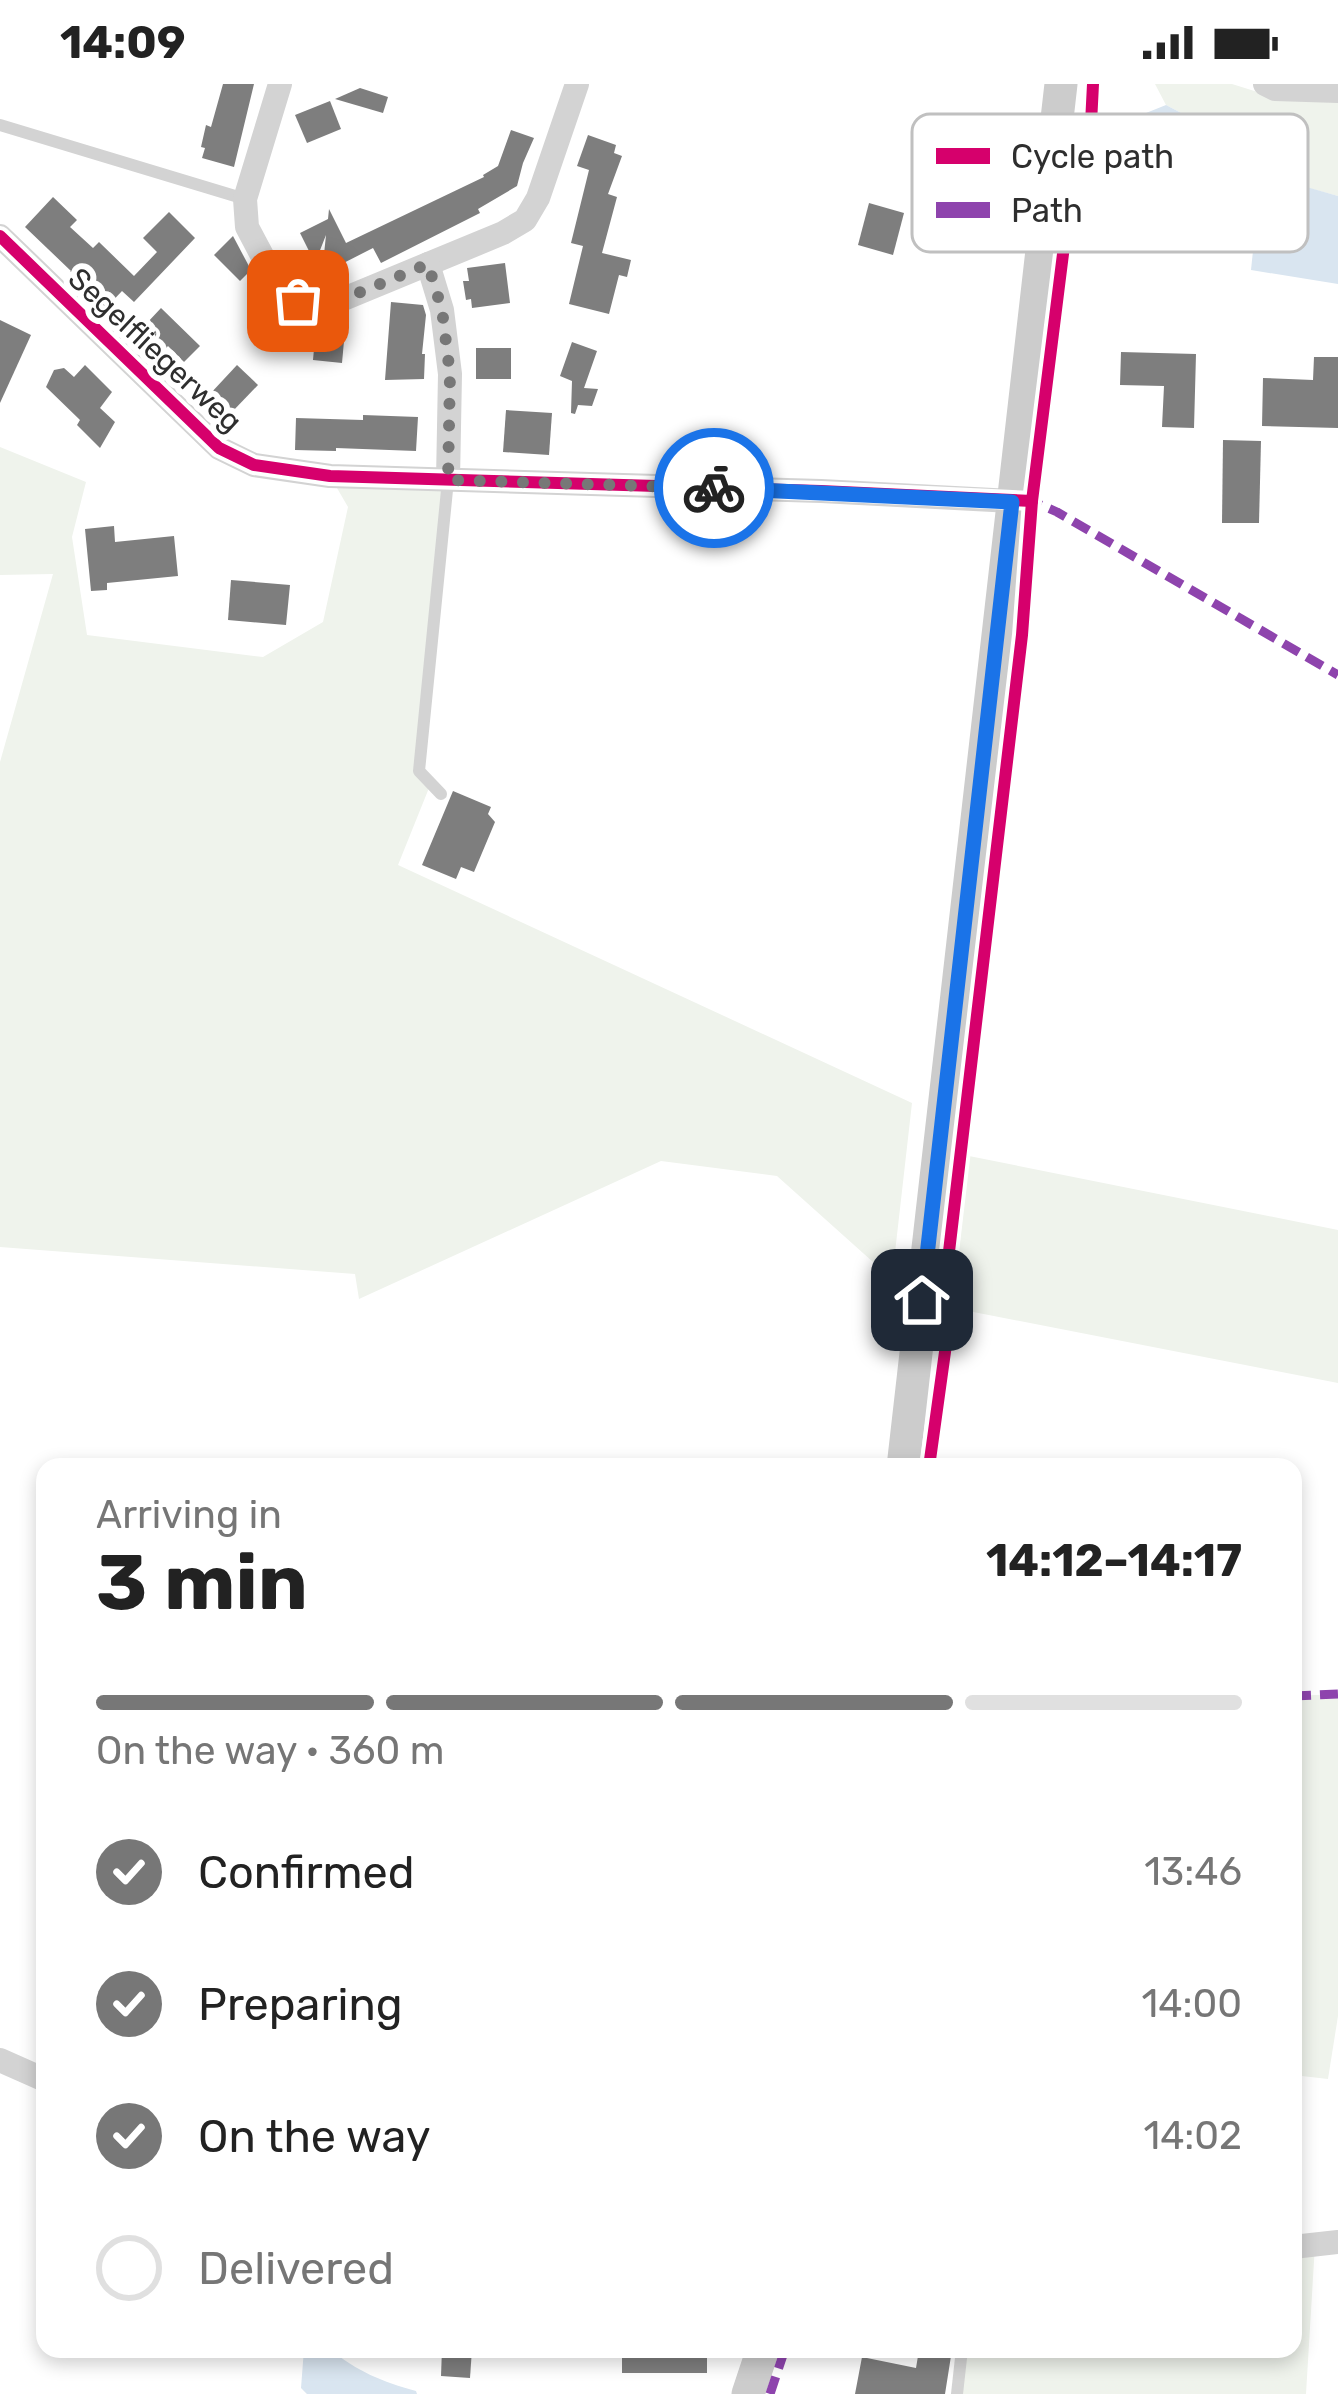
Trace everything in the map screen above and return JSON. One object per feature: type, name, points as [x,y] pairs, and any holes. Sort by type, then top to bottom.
[{"type":"main road","points":[[1057,114],[1061,84]]},
{"type":"main road","points":[[905,1458],[1041,252]]},
{"type":"main road","points":[[748,2394],[760,2358]]},
{"type":"street","points":[[280,84],[245,199],[247,227],[274,278],[298,301],[329,305],[525,220],[538,199],[577,84]]},
{"type":"street","points":[[1265,84],[1275,89],[1338,91]]},
{"type":"street","name":"Segelfliegerweg","points":[[0,236],[218,448],[254,465],[331,476],[821,491],[1012,502]]},
{"type":"street","points":[[428,264],[442,310],[450,374],[448,480]]},
{"type":"street","points":[[0,2060],[36,2076]]},
{"type":"street","points":[[1302,2247],[1338,2242]]},
{"type":"lane","points":[[0,125],[245,199]]},
{"type":"lane","points":[[441,794],[419,771],[448,480]]},
{"type":"lane","points":[[956,2394],[961,2358]]},
{"type":"shaded area","points":[[1155,84],[1232,84],[1277,98],[1338,99],[1338,196],[1308,188],[1308,114],[1183,114],[1166,105]]},
{"type":"shaded area","points":[[1166,105],[1183,114],[1144,114]]},
{"type":"shaded area","points":[[1308,187],[1338,196],[1338,284],[1251,270],[1253,252],[1308,252]]},
{"type":"shaded area","points":[[0,447],[86,482],[72,537],[87,635],[263,657],[323,622],[348,507],[330,476],[448,480],[419,770],[431,783],[398,865],[912,1103],[892,1279],[777,1176],[661,1161],[359,1299],[355,1274],[0,1247],[0,762],[53,574],[0,575]]},
{"type":"shaded area","points":[[969,1156],[1338,1230],[1338,1383],[953,1308]]},
{"type":"shaded area","points":[[1338,1694],[1338,2016],[1328,2079],[1302,2076],[1302,1696]]},
{"type":"shaded area","points":[[1315,2245],[1306,2394],[957,2394],[961,2358],[1302,2358],[1302,2246]]},
{"type":"shaded area","points":[[303,2358],[343,2358],[417,2394],[307,2394],[301,2388]]},
{"type":"building","points":[[223,84],[254,84],[234,167],[202,158],[206,125],[211,127]]},
{"type":"building","points":[[360,88],[388,97],[383,113],[335,99]]},
{"type":"building","points":[[330,101],[341,129],[307,143],[295,115]]},
{"type":"building","points":[[511,130],[534,138],[517,186],[478,209],[480,213],[381,263],[373,248],[322,274],[326,235],[315,263],[300,233],[328,219],[329,209],[346,243],[484,177],[498,166]]},
{"type":"building","points":[[588,135],[616,145],[614,153],[622,156],[608,194],[617,197],[602,253],[631,260],[627,277],[619,275],[609,314],[569,304],[583,246],[571,243],[589,170],[577,166]]},
{"type":"building","points":[[53,197],[77,220],[70,227],[93,248],[99,242],[134,276],[157,252],[143,238],[169,212],[195,238],[134,302],[122,291],[104,310],[25,227]]},
{"type":"building","points":[[869,203],[904,213],[893,255],[858,245]]},
{"type":"building","points":[[233,236],[251,270],[240,281],[214,255]]},
{"type":"building","points":[[505,263],[510,303],[472,308],[463,281],[469,281],[467,268]]},
{"type":"building","points":[[272,300],[292,316],[277,352],[252,340]]},
{"type":"building","points":[[391,302],[423,305],[424,379],[385,380]]},
{"type":"building","points":[[161,308],[200,346],[184,362],[168,346],[154,361],[132,339]]},
{"type":"building","points":[[0,320],[31,335],[0,403]]},
{"type":"building","points":[[316,327],[345,330],[342,363],[313,360]]},
{"type":"building","points":[[572,342],[597,351],[584,388],[598,389],[592,406],[578,405],[575,414],[571,413],[572,381],[560,376]]},
{"type":"building","points":[[476,348],[511,348],[511,379],[476,379]]},
{"type":"building","points":[[1121,352],[1196,354],[1194,428],[1162,427],[1164,386],[1120,385]]},
{"type":"building","points":[[1314,357],[1338,357],[1338,428],[1262,426],[1263,378],[1313,380]]},
{"type":"building","points":[[85,365],[112,392],[100,408],[115,422],[100,448],[46,387],[54,370],[64,368],[74,377]]},
{"type":"building","points":[[237,365],[258,385],[231,413],[210,394]]},
{"type":"building","points":[[506,410],[552,413],[549,455],[503,452]]},
{"type":"building","points":[[363,415],[418,417],[416,451],[295,450],[296,418],[363,420]]},
{"type":"building","points":[[1223,440],[1261,441],[1259,523],[1222,523]]},
{"type":"building","points":[[114,526],[115,542],[174,536],[178,576],[107,583],[107,590],[91,591],[85,529]]},
{"type":"building","points":[[231,580],[290,585],[286,625],[228,620]]},
{"type":"building","points":[[453,791],[491,807],[488,814],[495,822],[474,872],[461,867],[456,879],[422,865]]},
{"type":"building","points":[[442,2358],[471,2358],[470,2378],[441,2376]]},
{"type":"building","points":[[622,2358],[707,2358],[707,2373],[622,2373]]},
{"type":"building","points":[[862,2358],[916,2368],[918,2358],[951,2358],[945,2394],[855,2394]]},
{"type":"marked path","points":[[1024,501],[1057,512],[1338,675]]},
{"type":"marked path","points":[[1302,1696],[1338,1694]]},
{"type":"marked path","points":[[770,2394],[782,2358]]},
{"type":"cycle path","points":[[1091,114],[1093,84]]},
{"type":"cycle path","points":[[0,236],[219,448],[254,465],[330,476],[1032,501]]},
{"type":"cycle path","points":[[930,1458],[950,1316],[948,1260],[1063,252]]},
{"type":"way so far","points":[[298,301],[329,305],[428,264],[442,310],[450,374],[448,480],[714,488]]},
{"type":"route","points":[[714,488],[1012,502],[922,1300]]}]
